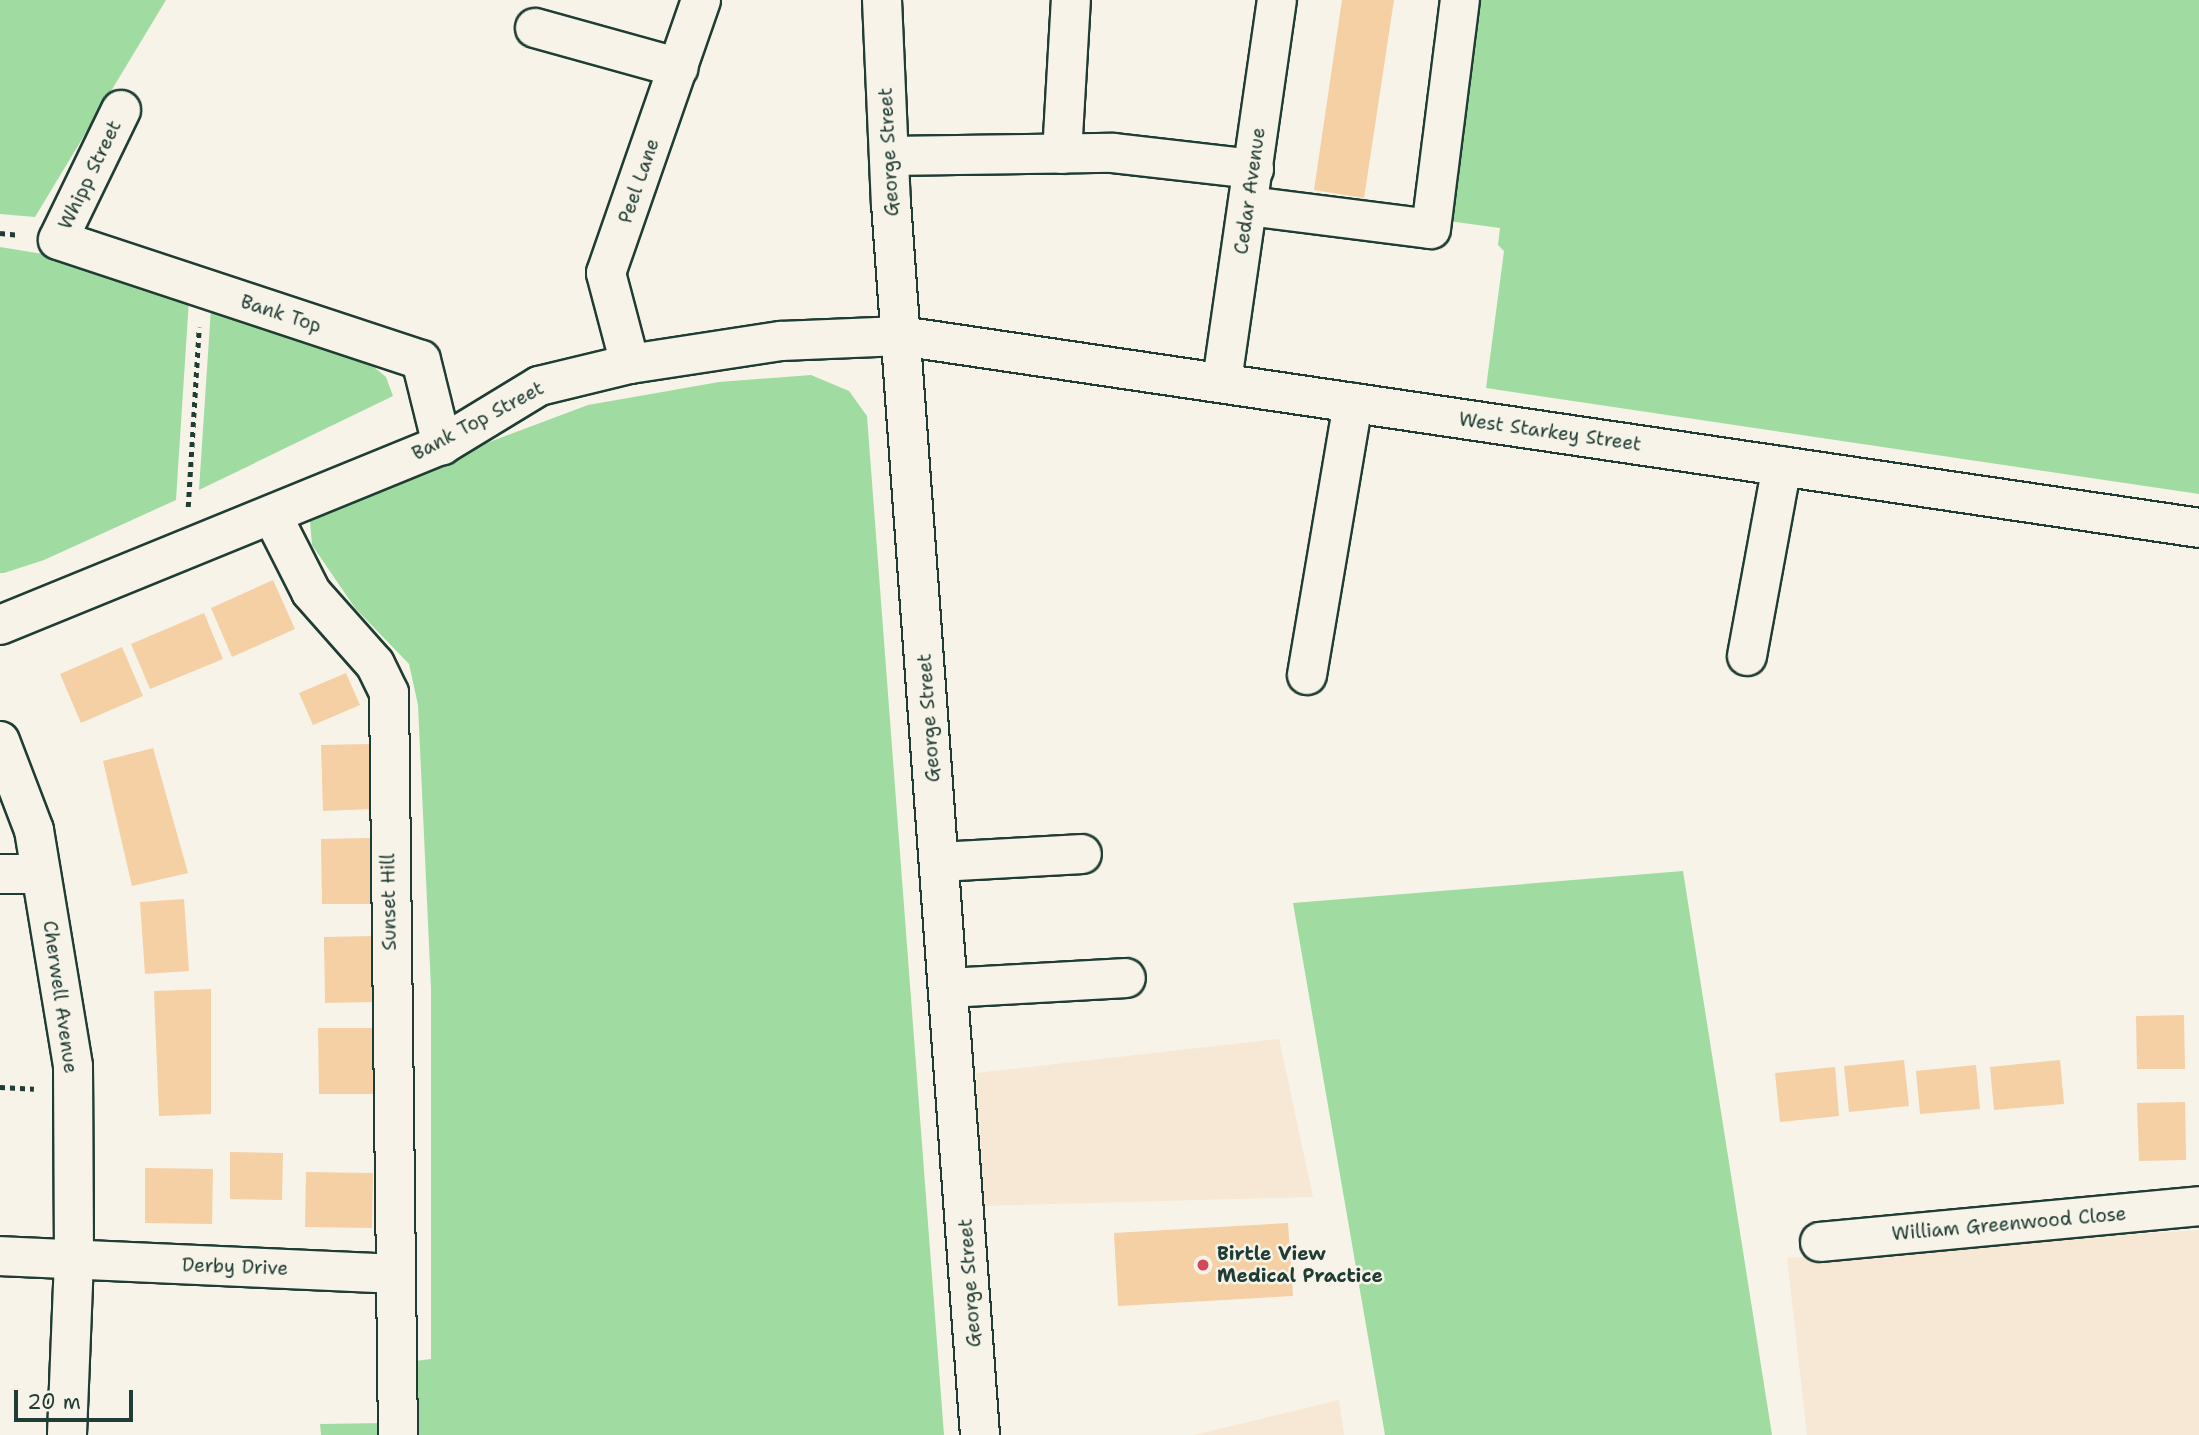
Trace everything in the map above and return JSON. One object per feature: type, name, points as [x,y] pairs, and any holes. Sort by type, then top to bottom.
[{"type":"street","name":"Peel Lane","points":[[630,364],[606,273],[701,0]]},
{"type":"street","name":"George Street","points":[[882,0],[901,336],[980,1435]]},
{"type":"street","points":[[1062,154],[1071,0]]},
{"type":"street","name":"Cedar Avenue","points":[[1222,381],[1277,0]]},
{"type":"street","points":[[1249,206],[1431,229],[1460,0]]},
{"type":"street","points":[[535,28],[678,68]]},
{"type":"street","name":"Whipp Street","points":[[58,240],[121,110]]},
{"type":"street","points":[[889,156],[1113,153],[1254,169]]},
{"type":"street","name":"Bank Top","points":[[58,240],[421,360],[442,445]]},
{"type":"street","name":"Bank Top Street","points":[[0,625],[442,445],[539,386],[630,364],[781,341],[901,336]]},
{"type":"street","name":"West Starkey Street","points":[[901,336],[1222,381],[1353,403],[2199,528]]},
{"type":"street","points":[[1307,675],[1353,403]]},
{"type":"street","points":[[1747,656],[1782,466]]},
{"type":"street","name":"Sunset Hill","points":[[272,515],[311,592],[375,664],[388,693],[398,1435]]},
{"type":"street","name":"Cherwell Avenue","points":[[0,741],[34,830],[73,1066],[74,1260],[67,1435]]},
{"type":"street","points":[[940,862],[1082,854]]},
{"type":"street","points":[[0,874],[41,874]]},
{"type":"street","points":[[949,988],[1126,978]]},
{"type":"street","name":"William Greenwood Close","points":[[1820,1242],[2199,1206]]},
{"type":"street","name":"Derby Drive","points":[[0,1256],[396,1274]]},
{"type":"path","points":[[185,550],[202,288]]},
{"type":"shaded area","points":[[1279,1039],[1313,1197],[984,1206],[976,1073]]},
{"type":"shaded area","points":[[2199,1230],[2199,1435],[1807,1435],[1787,1258]]},
{"type":"shaded area","points":[[1339,1400],[1344,1435],[1194,1435]]},
{"type":"green space","points":[[0,0],[166,0],[35,217],[0,214]]},
{"type":"green space","points":[[1466,0],[2199,0],[2199,494],[1486,388],[1504,251],[1498,245],[1500,228],[1448,221]]},
{"type":"green space","points":[[0,247],[55,256],[189,299],[176,500],[44,560],[4,573],[0,573]]},
{"type":"green space","points":[[211,308],[363,358],[386,377],[393,396],[199,490]]},
{"type":"green space","points":[[811,375],[849,391],[867,416],[944,1435],[321,1435],[320,1424],[384,1423],[383,1365],[431,1359],[431,988],[418,705],[409,664],[355,608],[312,545],[309,510],[588,405],[719,382]]},
{"type":"green space","points":[[1683,871],[1772,1435],[1385,1435],[1293,903]]},
{"type":"building","points":[[1342,0],[1394,0],[1364,198],[1314,190]]},
{"type":"building","points":[[273,580],[295,629],[232,657],[211,608]]},
{"type":"building","points":[[204,613],[223,659],[150,689],[131,644]]},
{"type":"building","points":[[122,647],[143,696],[81,723],[60,674]]},
{"type":"building","points":[[346,673],[360,705],[313,725],[299,693]]},
{"type":"building","points":[[372,744],[373,809],[323,811],[321,745]]},
{"type":"building","points":[[153,748],[188,873],[132,886],[103,761]]},
{"type":"building","points":[[371,838],[373,904],[322,904],[321,839]]},
{"type":"building","points":[[184,899],[189,971],[145,974],[140,902]]},
{"type":"building","points":[[374,936],[375,1002],[325,1003],[324,937]]},
{"type":"building","points":[[211,989],[211,1114],[159,1116],[154,991]]},
{"type":"building","points":[[2184,1015],[2185,1069],[2137,1069],[2136,1016]]},
{"type":"building","points":[[318,1028],[378,1028],[379,1094],[319,1094]]},
{"type":"building","points":[[1904,1060],[1909,1106],[1849,1112],[1844,1066]]},
{"type":"building","points":[[2060,1060],[2064,1104],[1994,1110],[1990,1067]]},
{"type":"building","points":[[1976,1065],[1980,1109],[1920,1114],[1916,1071]]},
{"type":"building","points":[[1835,1067],[1839,1116],[1780,1122],[1775,1073]]},
{"type":"building","points":[[2185,1102],[2186,1160],[2139,1161],[2137,1103]]},
{"type":"building","points":[[230,1152],[283,1153],[282,1200],[230,1199]]},
{"type":"building","points":[[145,1168],[213,1169],[212,1224],[145,1223]]},
{"type":"building","points":[[306,1172],[373,1173],[372,1228],[305,1227]]},
{"type":"building","name":"Birtle View Medical Practice","points":[[1288,1223],[1293,1296],[1118,1306],[1114,1233]]},
{"type":"place","name":"Birtle View Medical Practice","points":[[1203,1265]]}]
